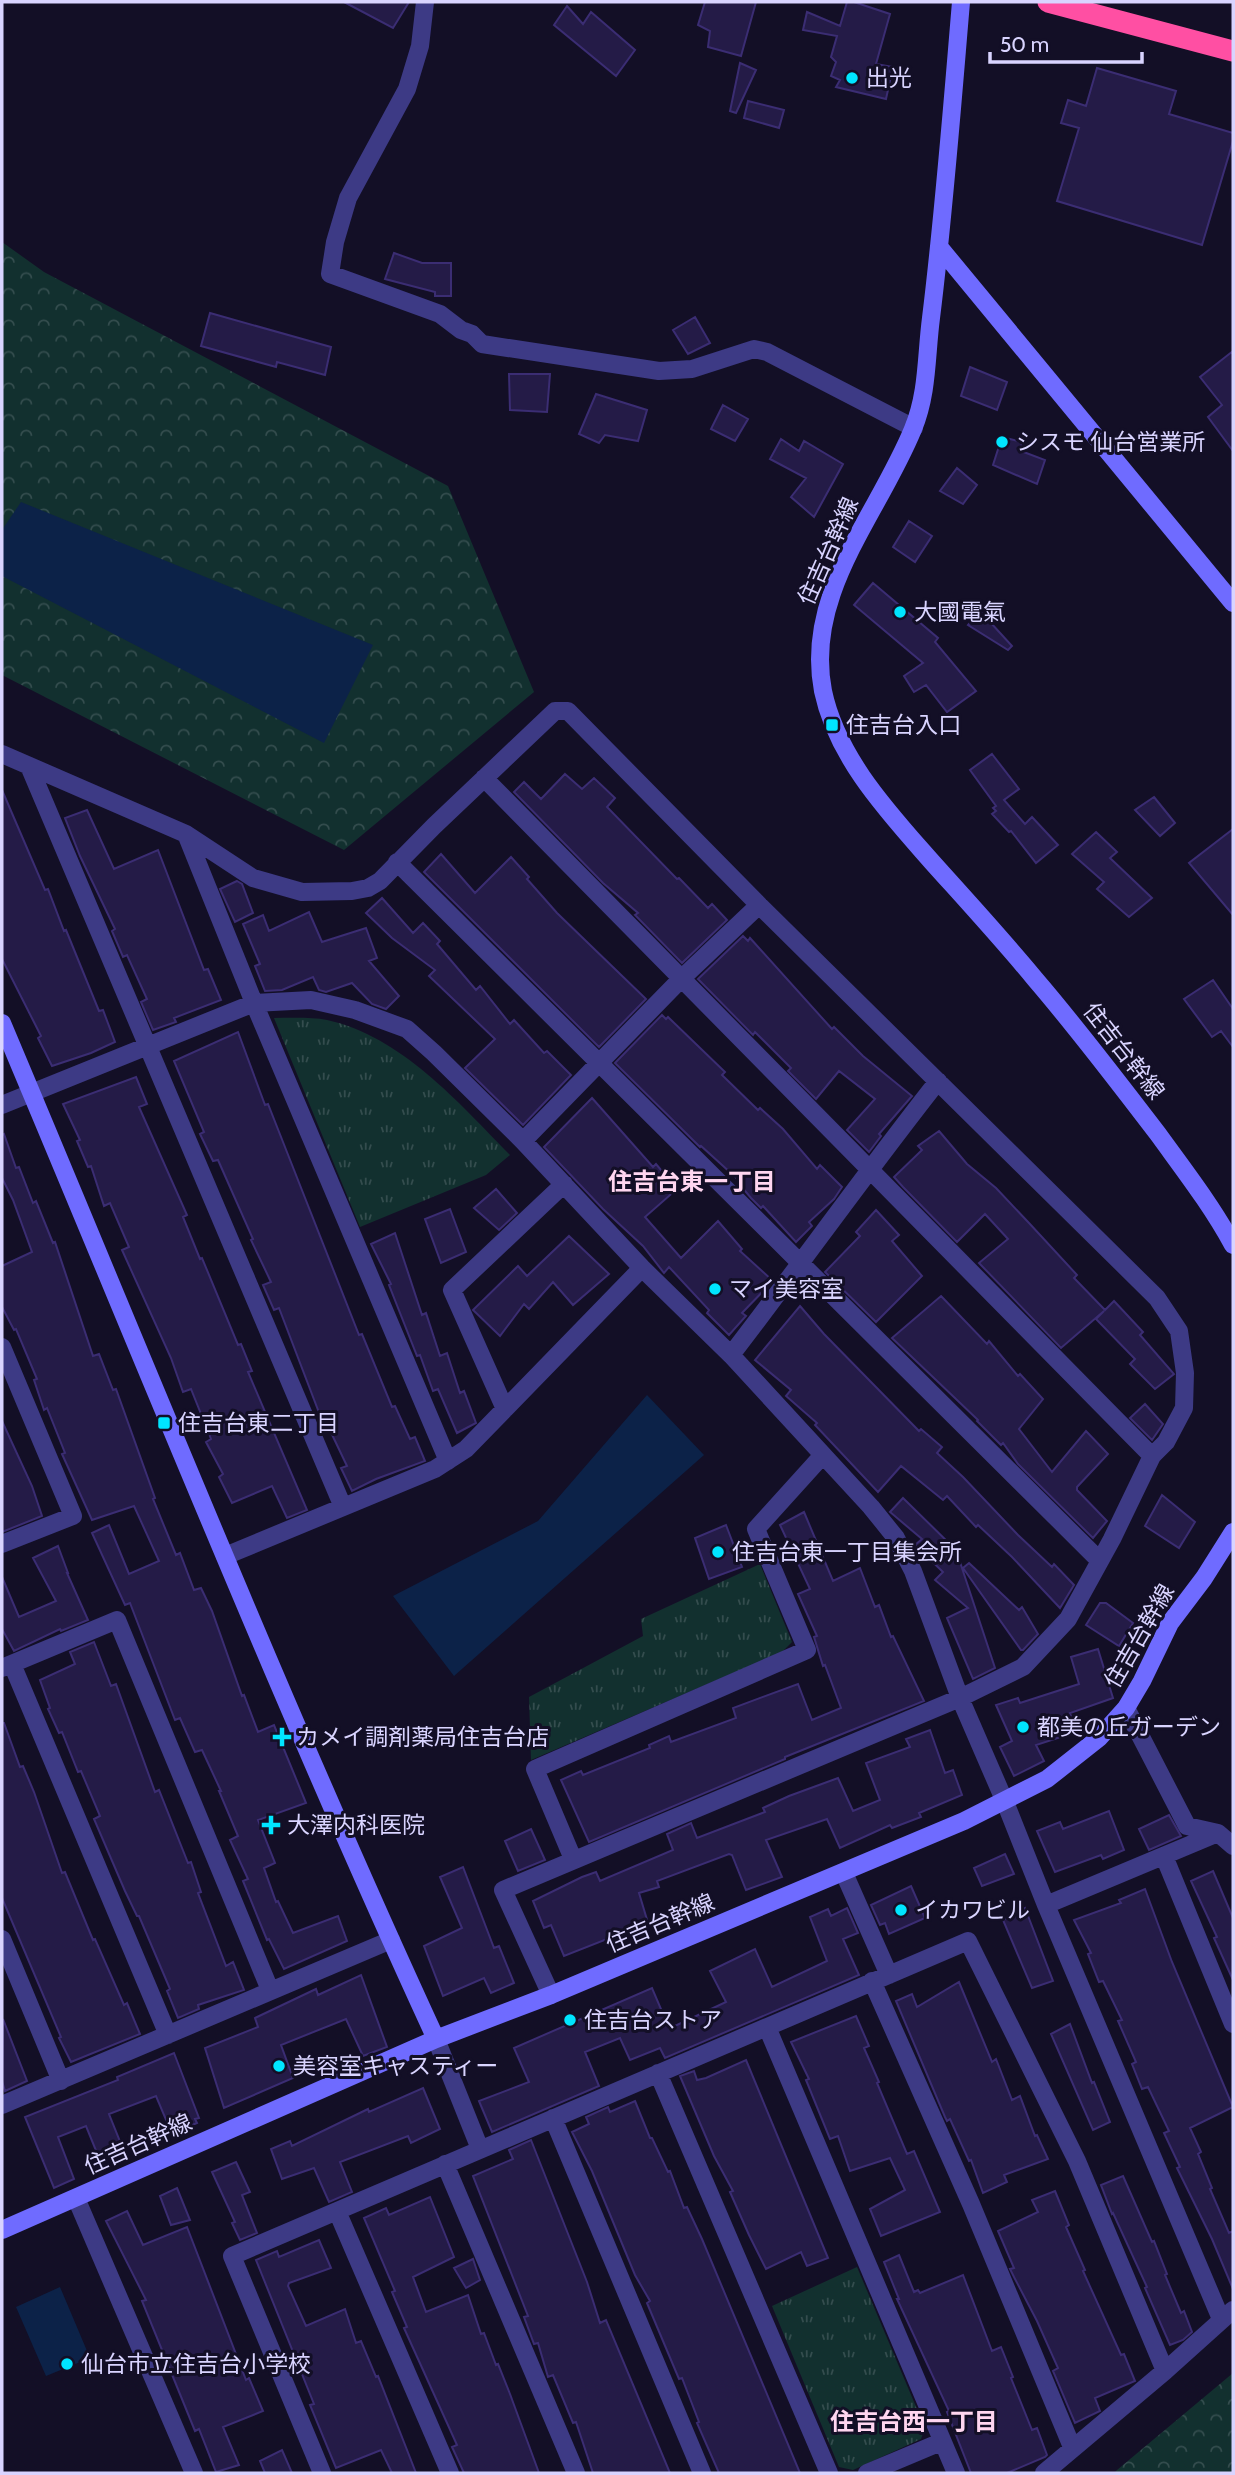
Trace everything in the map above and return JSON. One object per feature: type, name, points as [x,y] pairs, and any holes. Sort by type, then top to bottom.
[{"type":"highway","points":[[1048,2],[1233,51]]},
{"type":"street","points":[[425,2],[419,46],[407,89],[348,198],[335,242],[330,274],[440,314],[461,330],[472,334],[482,344],[659,371],[692,369],[754,349],[767,352],[914,428]]},
{"type":"street","name":"住吉台幹線","points":[[961,2],[925,389],[914,428],[850,551],[826,606],[820,654],[824,692],[837,734],[880,800],[1036,980],[1190,1178],[1233,1245]]},
{"type":"street","points":[[940,248],[1233,603]]},
{"type":"street","points":[[2,754],[186,834],[253,877],[302,892],[352,891],[368,888],[380,881],[555,711],[568,711],[759,905],[1157,1298],[1179,1331],[1185,1373],[1184,1408],[1166,1442],[1152,1456],[1112,1539],[1068,1619],[1023,1667],[960,1698],[503,1890],[551,1995]]},
{"type":"street","points":[[29,766],[343,1507]]},
{"type":"street","points":[[484,778],[1152,1456]]},
{"type":"street","points":[[186,834],[254,1003],[448,1461]]},
{"type":"street","points":[[397,862],[1099,1560]]},
{"type":"street","points":[[523,1141],[681,979],[759,905]]},
{"type":"street","points":[[2,1105],[254,1003],[311,1000],[355,1010],[407,1030],[523,1141],[642,1268],[731,1355],[871,1507],[896,1538],[913,1571],[960,1698],[1046,1905],[1227,2314],[1165,2371],[1044,2473]]},
{"type":"street","points":[[2,1023],[225,1556],[436,2039],[480,2149]]},
{"type":"street","points":[[731,1355],[938,1081]]},
{"type":"street","points":[[505,1409],[452,1290],[564,1184]]},
{"type":"street","points":[[225,1556],[435,1469],[466,1449],[642,1268]]},
{"type":"street","points":[[2,1347],[72,1516],[2,1544]]},
{"type":"street","points":[[573,1859],[535,1769],[807,1650],[756,1529],[822,1456]]},
{"type":"street","name":"住吉台幹線","points":[[2,2230],[436,2039],[551,1995],[844,1873],[1005,1802],[1047,1779],[1099,1738],[1126,1708],[1170,1623],[1204,1578],[1233,1532]]},
{"type":"street","points":[[168,2035],[7,1666],[117,1620],[270,1990]]},
{"type":"street","points":[[1126,1708],[1187,1826],[1218,1833],[1233,1846]]},
{"type":"street","points":[[1046,1905],[1218,1833]]},
{"type":"street","points":[[1164,1856],[1233,2024]]},
{"type":"street","points":[[844,1873],[880,1978],[1072,2447]]},
{"type":"street","points":[[2,1939],[61,2081]]},
{"type":"street","points":[[2,2105],[391,1940]]},
{"type":"street","points":[[322,2473],[232,2256],[968,1941],[1077,2161],[1165,2371]]},
{"type":"street","points":[[767,2026],[956,2473]]},
{"type":"street","points":[[658,2073],[829,2473]]},
{"type":"street","points":[[553,2118],[702,2473]]},
{"type":"street","points":[[445,2164],[576,2473]]},
{"type":"street","points":[[76,2198],[194,2473]]},
{"type":"street","points":[[337,2211],[450,2473]]},
{"type":"street","points":[[867,2473],[942,2442]]},
{"type":"green space","points":[[2,242],[44,272],[448,486],[534,692],[344,850],[2,675]]},
{"type":"green space","points":[[274,1018],[327,1020],[354,1028],[380,1041],[427,1074],[510,1155],[486,1175],[360,1227]]},
{"type":"green space","points":[[760,1564],[792,1642],[782,1652],[531,1760],[529,1697],[643,1636],[641,1619]]},
{"type":"green space","points":[[857,2267],[925,2428],[921,2439],[853,2470],[839,2467],[772,2306]]},
{"type":"green space","points":[[1233,2373],[1233,2473],[1114,2473],[1117,2470]]},
{"type":"water","points":[[21,502],[373,645],[324,743],[2,576],[2,530]]},
{"type":"water","points":[[647,1395],[704,1455],[454,1676],[393,1596],[538,1521]]},
{"type":"water","points":[[60,2287],[90,2358],[46,2376],[16,2307]]},
{"type":"building","points":[[344,2],[409,2],[393,28]]},
{"type":"building","points":[[705,2],[756,2],[741,56],[708,47],[710,31],[698,25]]},
{"type":"building","points":[[847,2],[890,14],[876,64],[893,67],[886,99],[836,87],[840,80],[831,76],[836,62],[831,57],[837,36],[803,30],[807,12],[840,26]]},
{"type":"building","points":[[567,6],[583,24],[591,12],[635,50],[616,76],[554,25]]},
{"type":"building","points":[[740,63],[756,70],[736,113],[730,111]]},
{"type":"building","points":[[1097,68],[1176,91],[1169,114],[1233,133],[1233,141],[1202,245],[1057,201],[1079,128],[1061,123],[1068,100],[1086,106]]},
{"type":"building","points":[[748,101],[784,110],[779,128],[744,118]]},
{"type":"building","points":[[394,253],[422,263],[451,263],[451,296],[435,296],[435,292],[385,279]]},
{"type":"building","points":[[210,313],[331,347],[325,375],[277,362],[276,367],[201,346]]},
{"type":"building","points":[[695,317],[710,343],[688,354],[673,330]]},
{"type":"building","points":[[1233,351],[1233,451],[1208,417],[1222,405],[1200,377]]},
{"type":"building","points":[[970,367],[1007,382],[997,410],[961,396]]},
{"type":"building","points":[[509,374],[550,374],[547,412],[510,410]]},
{"type":"building","points":[[596,394],[647,410],[638,441],[605,435],[599,443],[579,434]]},
{"type":"building","points":[[723,405],[748,419],[735,441],[711,429]]},
{"type":"building","points":[[1002,437],[1022,442],[1021,451],[1045,460],[1037,484],[993,465]]},
{"type":"building","points":[[781,439],[799,451],[804,441],[843,464],[814,517],[791,497],[806,478],[770,459]]},
{"type":"building","points":[[957,468],[977,485],[963,504],[940,491]]},
{"type":"building","points":[[909,521],[932,536],[915,562],[893,547]]},
{"type":"building","points":[[873,583],[938,638],[935,642],[976,691],[947,712],[926,685],[914,692],[904,676],[923,663],[854,605]]},
{"type":"building","points":[[980,611],[1012,646],[1008,650],[968,625]]},
{"type":"building","points":[[992,754],[1019,789],[1004,800],[1025,824],[1032,817],[1058,845],[1036,863],[1011,831],[992,814],[996,811],[993,808],[996,806],[970,770]]},
{"type":"building","points":[[565,774],[582,789],[594,778],[615,798],[607,807],[677,879],[708,908],[712,904],[727,920],[682,963],[635,915],[638,913],[603,883],[514,792],[524,782],[541,799]]},
{"type":"building","points":[[2,790],[45,890],[48,889],[64,931],[66,930],[99,1011],[103,1010],[115,1042],[52,1066],[38,1038],[41,1036],[2,959]]},
{"type":"building","points":[[1154,797],[1175,823],[1160,836],[1135,810]]},
{"type":"building","points":[[87,810],[114,869],[158,850],[204,970],[208,969],[221,1000],[174,1018],[176,1022],[153,1030],[141,1002],[147,999],[127,955],[123,957],[112,931],[115,929],[65,818]]},
{"type":"building","points":[[1233,829],[1233,915],[1189,863]]},
{"type":"building","points":[[1096,832],[1117,852],[1110,858],[1152,898],[1129,917],[1097,889],[1104,882],[1072,854]]},
{"type":"building","points":[[441,854],[475,893],[511,857],[557,913],[646,999],[599,1047],[424,872]]},
{"type":"building","points":[[237,881],[242,884],[253,913],[235,922],[220,889]]},
{"type":"building","points":[[382,898],[413,933],[423,923],[440,941],[437,944],[476,990],[480,986],[510,1024],[514,1020],[544,1053],[547,1051],[571,1075],[523,1125],[465,1068],[495,1039],[429,976],[435,970],[392,938],[366,913]]},
{"type":"building","points":[[309,912],[322,942],[366,928],[377,958],[369,961],[399,996],[386,1009],[372,1004],[352,983],[326,992],[319,990],[313,977],[282,990],[265,991],[255,966],[260,964],[243,924],[263,915],[269,931]]},
{"type":"building","points":[[743,936],[748,941],[750,938],[832,1029],[834,1027],[863,1056],[912,1096],[879,1134],[881,1136],[869,1152],[847,1130],[875,1099],[839,1071],[816,1099],[788,1071],[791,1068],[755,1032],[753,1035],[698,979]]},
{"type":"building","points":[[1213,980],[1233,1009],[1233,1047],[1221,1031],[1212,1037],[1184,999]]},
{"type":"building","points":[[662,1015],[666,1019],[668,1017],[725,1072],[722,1075],[758,1110],[760,1108],[783,1129],[817,1169],[820,1165],[842,1187],[834,1199],[809,1222],[812,1226],[796,1242],[763,1206],[761,1208],[751,1198],[741,1186],[743,1184],[700,1147],[615,1063]]},
{"type":"building","points":[[238,1032],[359,1335],[362,1334],[392,1407],[395,1406],[410,1439],[415,1437],[425,1461],[352,1491],[341,1468],[347,1466],[326,1422],[323,1423],[279,1308],[274,1310],[263,1285],[271,1282],[218,1160],[213,1161],[200,1134],[204,1132],[174,1061]]},
{"type":"building","points":[[136,1077],[147,1104],[139,1107],[187,1215],[183,1217],[200,1259],[202,1258],[238,1345],[241,1344],[252,1371],[248,1372],[307,1510],[287,1518],[272,1486],[232,1503],[219,1477],[223,1474],[206,1442],[211,1439],[191,1389],[183,1392],[171,1358],[122,1250],[129,1247],[110,1203],[104,1206],[91,1166],[88,1167],[77,1141],[80,1140],[63,1104]]},
{"type":"building","points":[[592,1098],[653,1167],[656,1164],[677,1189],[645,1217],[681,1258],[718,1221],[742,1249],[740,1251],[773,1281],[742,1313],[746,1316],[729,1335],[669,1267],[664,1273],[643,1246],[603,1209],[544,1147]]},
{"type":"building","points":[[939,1131],[967,1164],[996,1188],[1029,1223],[1077,1275],[1074,1278],[1105,1310],[1114,1301],[1143,1332],[1140,1335],[1174,1374],[1155,1389],[1130,1364],[1135,1359],[1096,1319],[1104,1311],[1061,1348],[979,1263],[1008,1239],[985,1214],[957,1242],[903,1187],[894,1177],[922,1150],[918,1146]]},
{"type":"building","points":[[4,1134],[16,1168],[19,1167],[33,1203],[36,1201],[53,1243],[55,1242],[93,1356],[99,1354],[113,1390],[116,1389],[155,1498],[153,1499],[176,1555],[180,1553],[194,1590],[201,1588],[212,1611],[242,1696],[244,1695],[258,1732],[274,1725],[306,1803],[258,1820],[275,1863],[264,1868],[276,1902],[278,1901],[293,1933],[338,1916],[347,1941],[284,1969],[269,1939],[267,1940],[243,1881],[248,1879],[230,1840],[238,1836],[221,1791],[202,1750],[195,1752],[180,1718],[175,1720],[130,1603],[125,1605],[92,1533],[109,1525],[129,1574],[159,1561],[134,1506],[92,1520],[62,1454],[65,1453],[47,1408],[44,1410],[34,1380],[37,1379],[16,1329],[14,1330],[2,1307],[2,1266],[32,1252],[2,1178]]},
{"type":"building","points":[[496,1189],[517,1213],[499,1230],[474,1208]]},
{"type":"building","points":[[450,1209],[466,1252],[441,1263],[425,1219]]},
{"type":"building","points":[[876,1210],[899,1235],[892,1241],[922,1276],[876,1322],[825,1272],[860,1236],[856,1232]]},
{"type":"building","points":[[395,1233],[422,1315],[426,1313],[440,1356],[447,1353],[460,1393],[464,1391],[476,1423],[457,1433],[438,1389],[433,1391],[420,1355],[417,1356],[389,1285],[391,1284],[371,1244]]},
{"type":"building","points":[[569,1236],[609,1274],[573,1305],[553,1282],[529,1309],[524,1304],[500,1336],[473,1310],[518,1266],[527,1276]]},
{"type":"building","points":[[941,1296],[987,1344],[989,1341],[1018,1376],[1020,1374],[1043,1399],[1019,1429],[1052,1472],[1086,1431],[1108,1454],[1077,1487],[1107,1521],[1093,1538],[1018,1464],[1003,1443],[1001,1445],[892,1338]]},
{"type":"building","points":[[800,1306],[919,1431],[921,1429],[942,1447],[937,1453],[1018,1535],[1052,1567],[1054,1564],[1074,1585],[1060,1608],[1012,1557],[978,1525],[976,1527],[947,1496],[943,1500],[901,1466],[878,1492],[815,1425],[817,1423],[786,1396],[791,1390],[755,1360]]},
{"type":"building","points":[[1145,1404],[1163,1424],[1152,1440],[1130,1418]]},
{"type":"building","points":[[2,1421],[32,1486],[42,1516],[2,1532]]},
{"type":"building","points":[[1162,1495],[1195,1522],[1179,1548],[1145,1526]]},
{"type":"building","points":[[903,1498],[955,1549],[951,1553],[960,1562],[995,1668],[973,1679],[947,1618],[968,1608],[935,1580],[943,1572],[915,1545],[922,1539],[890,1512]]},
{"type":"building","points":[[804,1512],[833,1581],[860,1568],[875,1607],[879,1605],[891,1637],[893,1636],[924,1701],[785,1757],[589,1842],[561,1780],[581,1771],[583,1775],[650,1748],[649,1745],[669,1736],[671,1742],[736,1718],[733,1708],[798,1684],[812,1720],[841,1708],[825,1665],[823,1666],[814,1637],[817,1636],[798,1594],[810,1589],[780,1525]]},
{"type":"building","name":"住吉台東一丁目集会所","points":[[726,1525],[742,1567],[709,1579],[695,1538]]},
{"type":"building","points":[[58,1546],[88,1620],[61,1631],[60,1629],[14,1651],[2,1629],[2,1577],[19,1617],[56,1601],[33,1558]]},
{"type":"building","points":[[969,1563],[1019,1610],[1022,1607],[1038,1634],[1023,1650],[963,1568]]},
{"type":"building","points":[[1100,1603],[1106,1603],[1133,1623],[1119,1646],[1086,1625]]},
{"type":"building","points":[[94,1642],[111,1686],[116,1684],[155,1792],[159,1790],[188,1863],[191,1862],[201,1892],[198,1893],[226,1966],[233,1962],[244,1990],[198,2005],[199,2009],[178,2018],[167,1991],[170,1989],[94,1819],[100,1816],[81,1771],[78,1772],[62,1732],[59,1733],[48,1709],[50,1708],[40,1680],[75,1664],[70,1652]]},
{"type":"building","points":[[1098,1649],[1113,1698],[1070,1713],[1076,1732],[1036,1745],[1044,1761],[1014,1776],[1000,1747],[1012,1741],[996,1705],[1018,1698],[1020,1703],[1079,1684],[1071,1657]]},
{"type":"building","points":[[2,1723],[20,1767],[23,1766],[34,1792],[62,1873],[65,1872],[93,1940],[95,1939],[140,2034],[71,2062],[2,1898]]},
{"type":"building","points":[[930,1730],[945,1773],[953,1770],[962,1795],[919,1813],[921,1817],[892,1828],[890,1825],[840,1848],[827,1819],[766,1840],[782,1877],[746,1890],[732,1855],[729,1854],[657,1881],[659,1887],[639,1893],[648,1923],[564,1956],[551,1925],[544,1928],[533,1901],[582,1877],[596,1872],[600,1881],[673,1850],[667,1834],[691,1823],[697,1838],[765,1812],[763,1808],[838,1778],[853,1811],[880,1800],[866,1763],[910,1747],[906,1739]]},
{"type":"building","points":[[1109,1811],[1124,1850],[1103,1859],[1101,1855],[1055,1872],[1037,1831],[1060,1822],[1063,1829]]},
{"type":"building","points":[[1169,1815],[1181,1836],[1149,1850],[1139,1829]]},
{"type":"building","points":[[531,1829],[545,1860],[518,1871],[505,1841]]},
{"type":"building","points":[[1005,1854],[1014,1874],[982,1886],[974,1868]]},
{"type":"building","points":[[463,1867],[494,1948],[499,1946],[514,1983],[491,1993],[484,1978],[443,1996],[424,1946],[462,1928],[440,1877]]},
{"type":"building","points":[[1213,1871],[1233,1918],[1233,1980],[1191,1881]]},
{"type":"building","name":"イカワビル","points":[[911,1886],[925,1918],[889,1934],[885,1923],[880,1925],[871,1905]]},
{"type":"building","points":[[1145,1889],[1172,1962],[1233,2107],[1190,2128],[1201,2152],[1198,2154],[1212,2188],[1210,2189],[1229,2233],[1233,2231],[1233,2289],[1177,2168],[1180,2167],[1164,2133],[1169,2131],[1148,2087],[1142,2089],[1132,2064],[1136,2062],[1118,2021],[1122,2020],[1103,1981],[1099,1982],[1088,1954],[1091,1953],[1074,1920],[1121,1903],[1119,1900]]},
{"type":"building","points":[[847,1908],[858,1933],[843,1939],[859,1975],[665,2058],[660,2048],[630,2060],[620,2038],[585,2052],[599,2086],[492,2132],[479,2101],[529,2082],[514,2048],[652,1988],[669,2028],[677,2025],[726,2002],[710,1971],[755,1949],[772,1987],[827,1961],[810,1917],[828,1909],[831,1916]]},
{"type":"building","points":[[1025,1908],[1053,1981],[1032,1988],[1003,1920]]},
{"type":"building","points":[[361,1975],[387,2047],[363,2056],[346,2019],[281,2045],[293,2078],[224,2108],[205,2048],[258,2027],[255,2018],[316,1989],[318,1995]]},
{"type":"building","points":[[959,1982],[992,2062],[996,2059],[1012,2100],[1020,2096],[1035,2136],[1037,2135],[1048,2159],[1004,2175],[1007,2182],[983,2193],[971,2160],[969,2161],[950,2119],[947,2121],[945,2117],[896,2001],[912,1994],[917,2007]]},
{"type":"building","points":[[856,2016],[869,2046],[864,2048],[907,2154],[914,2151],[940,2212],[881,2236],[870,2209],[905,2190],[890,2158],[850,2171],[838,2136],[830,2139],[806,2080],[809,2079],[791,2042]]},
{"type":"building","points":[[3,2019],[27,2081],[5,2091],[2,2081]]},
{"type":"building","points":[[1070,2024],[1110,2122],[1093,2130],[1051,2034]]},
{"type":"building","points":[[174,2053],[199,2118],[195,2119],[197,2123],[172,2134],[156,2096],[109,2114],[123,2149],[99,2158],[86,2126],[58,2137],[74,2179],[54,2188],[25,2117],[118,2080],[117,2077]]},
{"type":"building","points":[[746,2060],[828,2258],[807,2266],[801,2252],[766,2269],[680,2076],[694,2071],[697,2080],[706,2078]]},
{"type":"building","points":[[423,2088],[440,2129],[411,2143],[408,2136],[340,2162],[352,2192],[329,2202],[314,2168],[282,2179],[271,2149],[290,2141],[292,2146],[368,2109],[369,2112]]},
{"type":"building","points":[[635,2101],[650,2138],[668,2172],[670,2171],[684,2208],[687,2207],[702,2239],[800,2473],[719,2473],[697,2423],[699,2422],[682,2378],[679,2379],[647,2303],[650,2301],[635,2275],[592,2171],[572,2132],[589,2124],[586,2117],[608,2107],[610,2112]]},
{"type":"building","points":[[531,2140],[587,2282],[600,2323],[606,2320],[670,2473],[593,2473],[576,2422],[573,2423],[553,2375],[548,2377],[538,2343],[534,2344],[524,2317],[528,2316],[473,2176],[513,2159],[509,2150]]},
{"type":"building","points":[[236,2162],[250,2192],[242,2195],[257,2233],[240,2240],[232,2223],[235,2222],[212,2172]]},
{"type":"building","points":[[1123,2176],[1152,2242],[1154,2241],[1181,2313],[1184,2311],[1192,2332],[1183,2340],[1170,2345],[1101,2185]]},
{"type":"building","points":[[177,2188],[190,2220],[171,2225],[160,2196]]},
{"type":"building","points":[[1055,2191],[1069,2225],[1066,2227],[1085,2270],[1083,2271],[1135,2381],[1095,2398],[1100,2411],[1075,2423],[1053,2371],[1058,2368],[1010,2269],[1014,2268],[998,2231],[1038,2212],[1032,2200]]},
{"type":"building","points":[[430,2197],[454,2257],[413,2277],[426,2312],[468,2295],[481,2334],[484,2333],[496,2365],[498,2364],[539,2473],[464,2473],[452,2447],[457,2445],[404,2328],[407,2327],[392,2292],[395,2291],[364,2218],[386,2208],[389,2215]]},
{"type":"building","points":[[127,2211],[143,2245],[187,2227],[246,2380],[249,2378],[263,2411],[223,2427],[239,2465],[216,2472],[199,2429],[195,2431],[142,2301],[146,2300],[106,2221]]},
{"type":"building","points":[[319,2240],[331,2268],[289,2283],[288,2286],[306,2326],[345,2309],[356,2343],[361,2341],[376,2377],[378,2376],[416,2473],[392,2473],[381,2450],[336,2468],[310,2405],[314,2404],[256,2260],[277,2251],[279,2257]]},
{"type":"building","points":[[899,2255],[914,2292],[918,2290],[920,2293],[963,2275],[992,2351],[1001,2347],[1032,2430],[1037,2428],[1047,2455],[1045,2457],[1007,2473],[971,2473],[947,2412],[949,2411],[897,2299],[884,2262]]},
{"type":"building","points":[[473,2259],[480,2280],[466,2288],[454,2268]]},
{"type":"building","points":[[282,2450],[292,2473],[265,2473],[260,2461]]},
{"type":"place","name":"出光","points":[[852,78]]},
{"type":"place","name":"シスモ 仙台営業所","points":[[1002,442]]},
{"type":"place","name":"大國電氣","points":[[900,612]]},
{"type":"place","name":"住吉台入口","points":[[832,725]]},
{"type":"place","name":"マイ美容室","points":[[715,1289]]},
{"type":"place","name":"住吉台東二丁目","points":[[164,1423]]},
{"type":"place","name":"住吉台東一丁目集会所","points":[[718,1552]]},
{"type":"place","name":"都美の丘ガーデン","points":[[1023,1727]]},
{"type":"place","name":"カメイ調剤薬局住吉台店","points":[[282,1737]]},
{"type":"place","name":"大澤内科医院","points":[[271,1825]]},
{"type":"place","name":"イカワビル","points":[[901,1910]]},
{"type":"place","name":"住吉台ストア","points":[[570,2020]]},
{"type":"place","name":"美容室キャスティー","points":[[279,2066]]},
{"type":"place","name":"仙台市立住吉台小学校","points":[[67,2364]]},
{"type":"district","name":"住吉台東一丁目","points":[[692,1182]]},
{"type":"district","name":"住吉台西一丁目","points":[[914,2422]]}]
